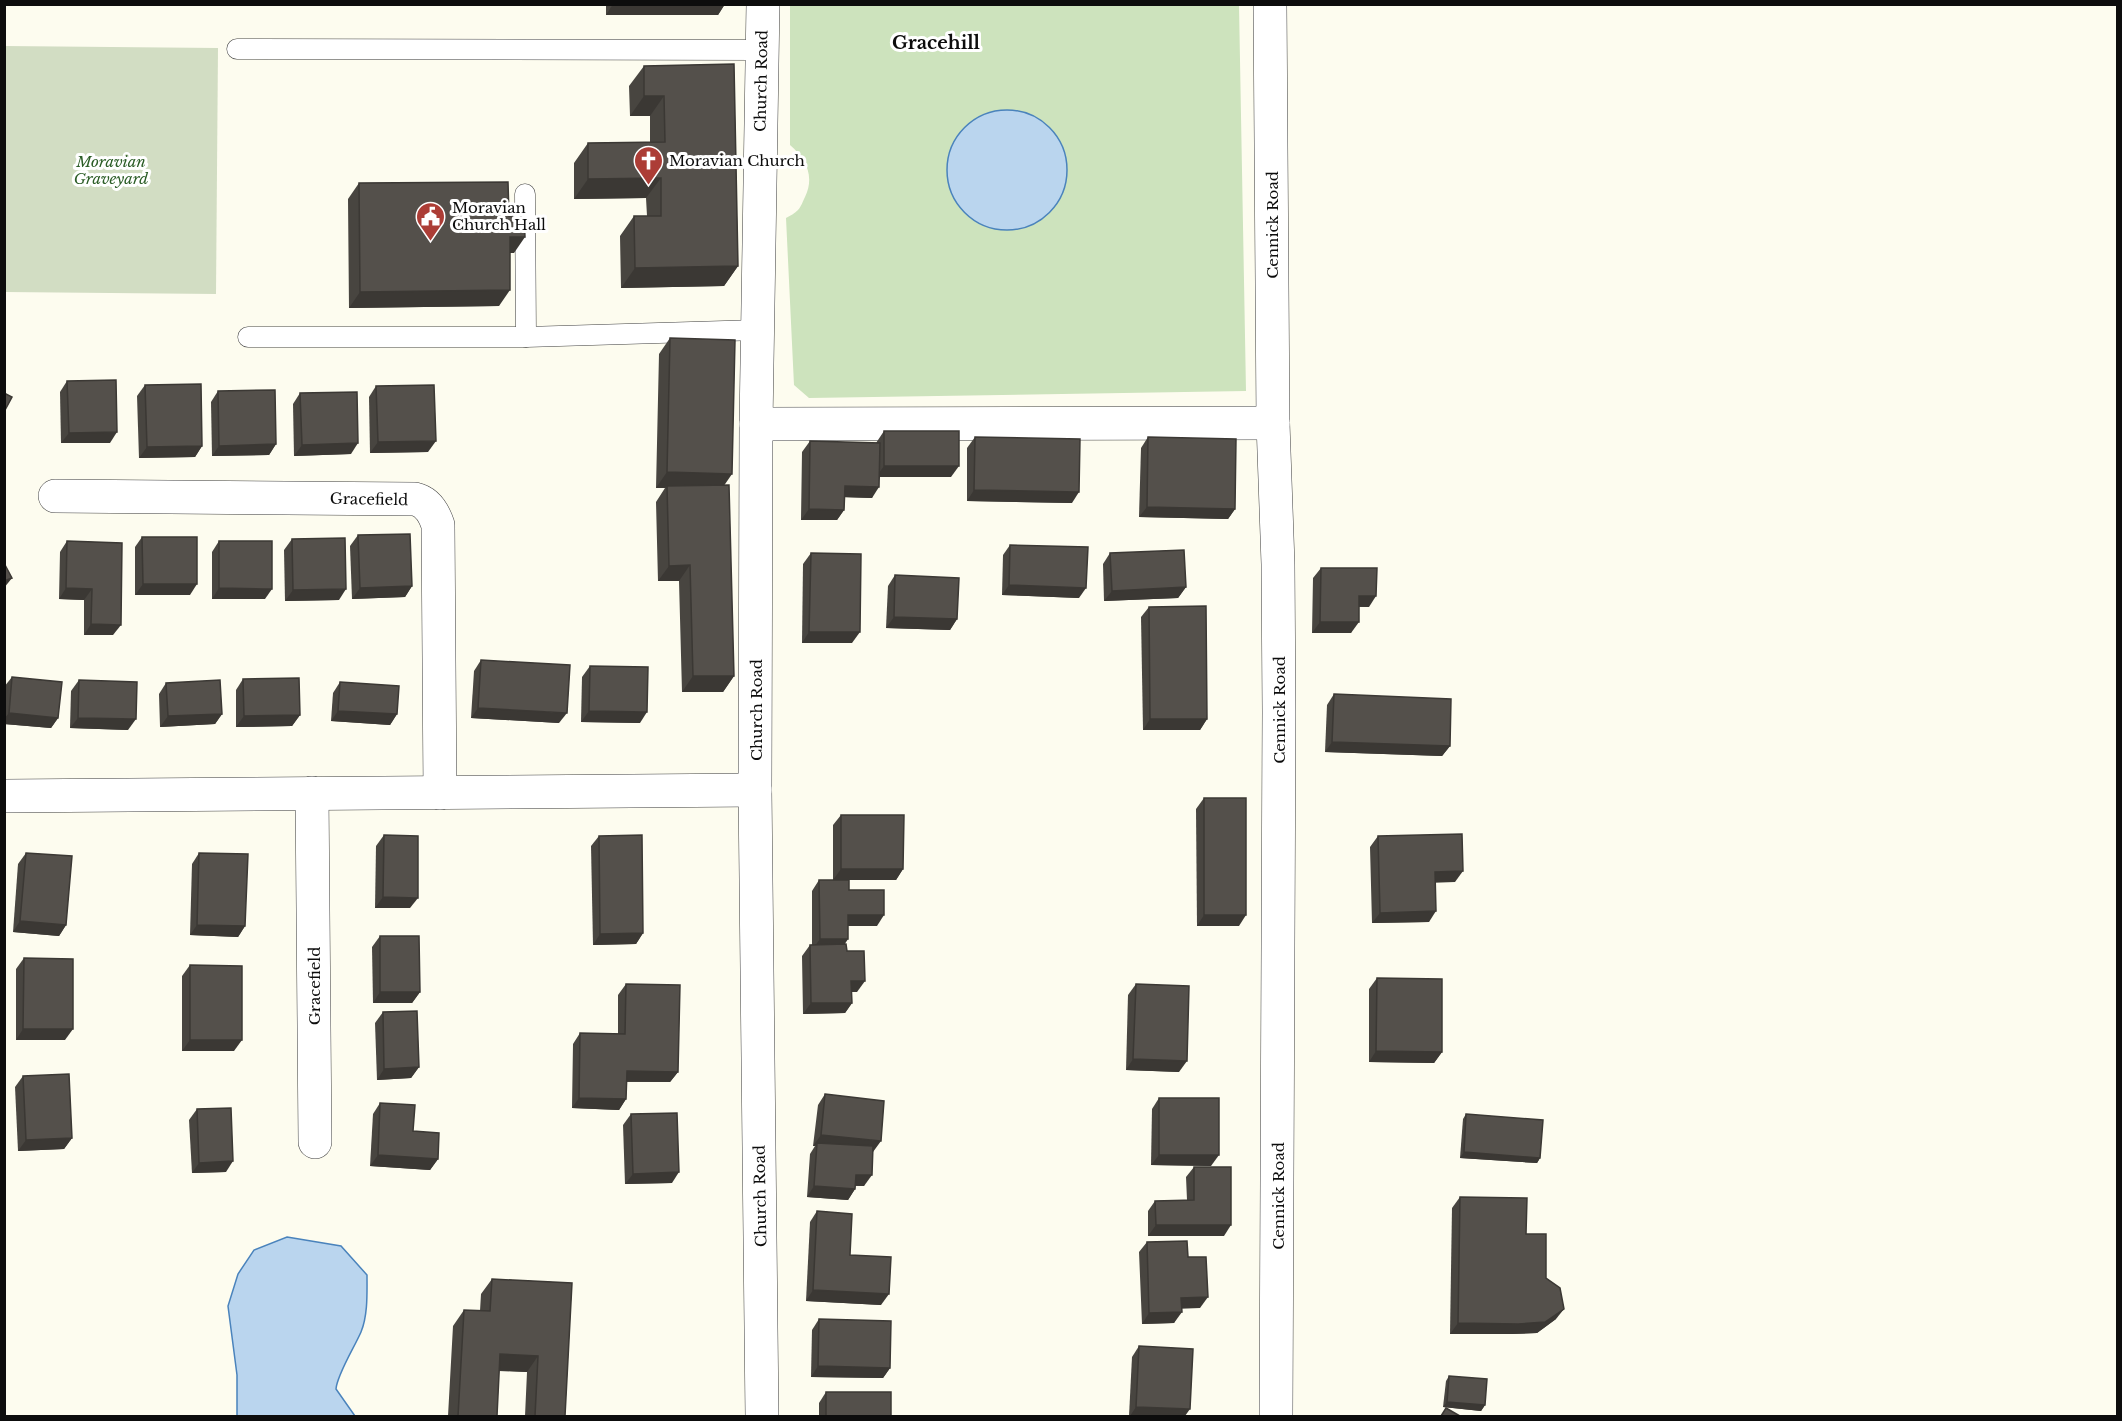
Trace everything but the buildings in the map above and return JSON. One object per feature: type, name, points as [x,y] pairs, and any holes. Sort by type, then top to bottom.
[{"type":"street","name":"Church Road","points":[[762,1416],[756,790],[756,424],[763,4]]},
{"type":"street","name":"Cennick Road","points":[[1270,4],[1279,701],[1276,1416]]},
{"type":"street","points":[[756,424],[1274,423]]},
{"type":"street","name":"Gracefield","points":[[55,496],[415,499],[424,504],[431,510],[438,525],[440,793]]},
{"type":"street","points":[[4,796],[756,790]]},
{"type":"street","name":"Gracefield","points":[[312,794],[315,1142]]},
{"type":"lane","points":[[237,49],[762,50]]},
{"type":"lane","points":[[525,195],[526,337]]},
{"type":"lane","points":[[248,336],[526,337],[758,330]]},
{"type":"green space","points":[[790,5],[1239,5],[1246,391],[809,398],[794,385],[786,218],[800,207],[808,189],[809,175],[804,162],[790,145]]},
{"type":"green space","name":"Moravian Graveyard","points":[[5,46],[218,48],[216,294],[5,292]]},
{"type":"water","points":[[1007,110],[1030,115],[1049,128],[1062,147],[1067,170],[1062,193],[1049,212],[1030,225],[1007,230],[984,225],[965,212],[952,193],[947,170],[952,147],[965,128],[984,115]]},
{"type":"water","points":[[287,1237],[341,1246],[367,1275],[365,1318],[336,1389],[355,1416],[237,1416],[237,1375],[228,1306],[238,1274],[254,1250]]},
{"type":"place","name":"Moravian Church","points":[[648,186]]},
{"type":"place","name":"Moravian Church Hall","points":[[431,242]]},
{"type":"district","name":"Gracehill","points":[[936,43]]}]
